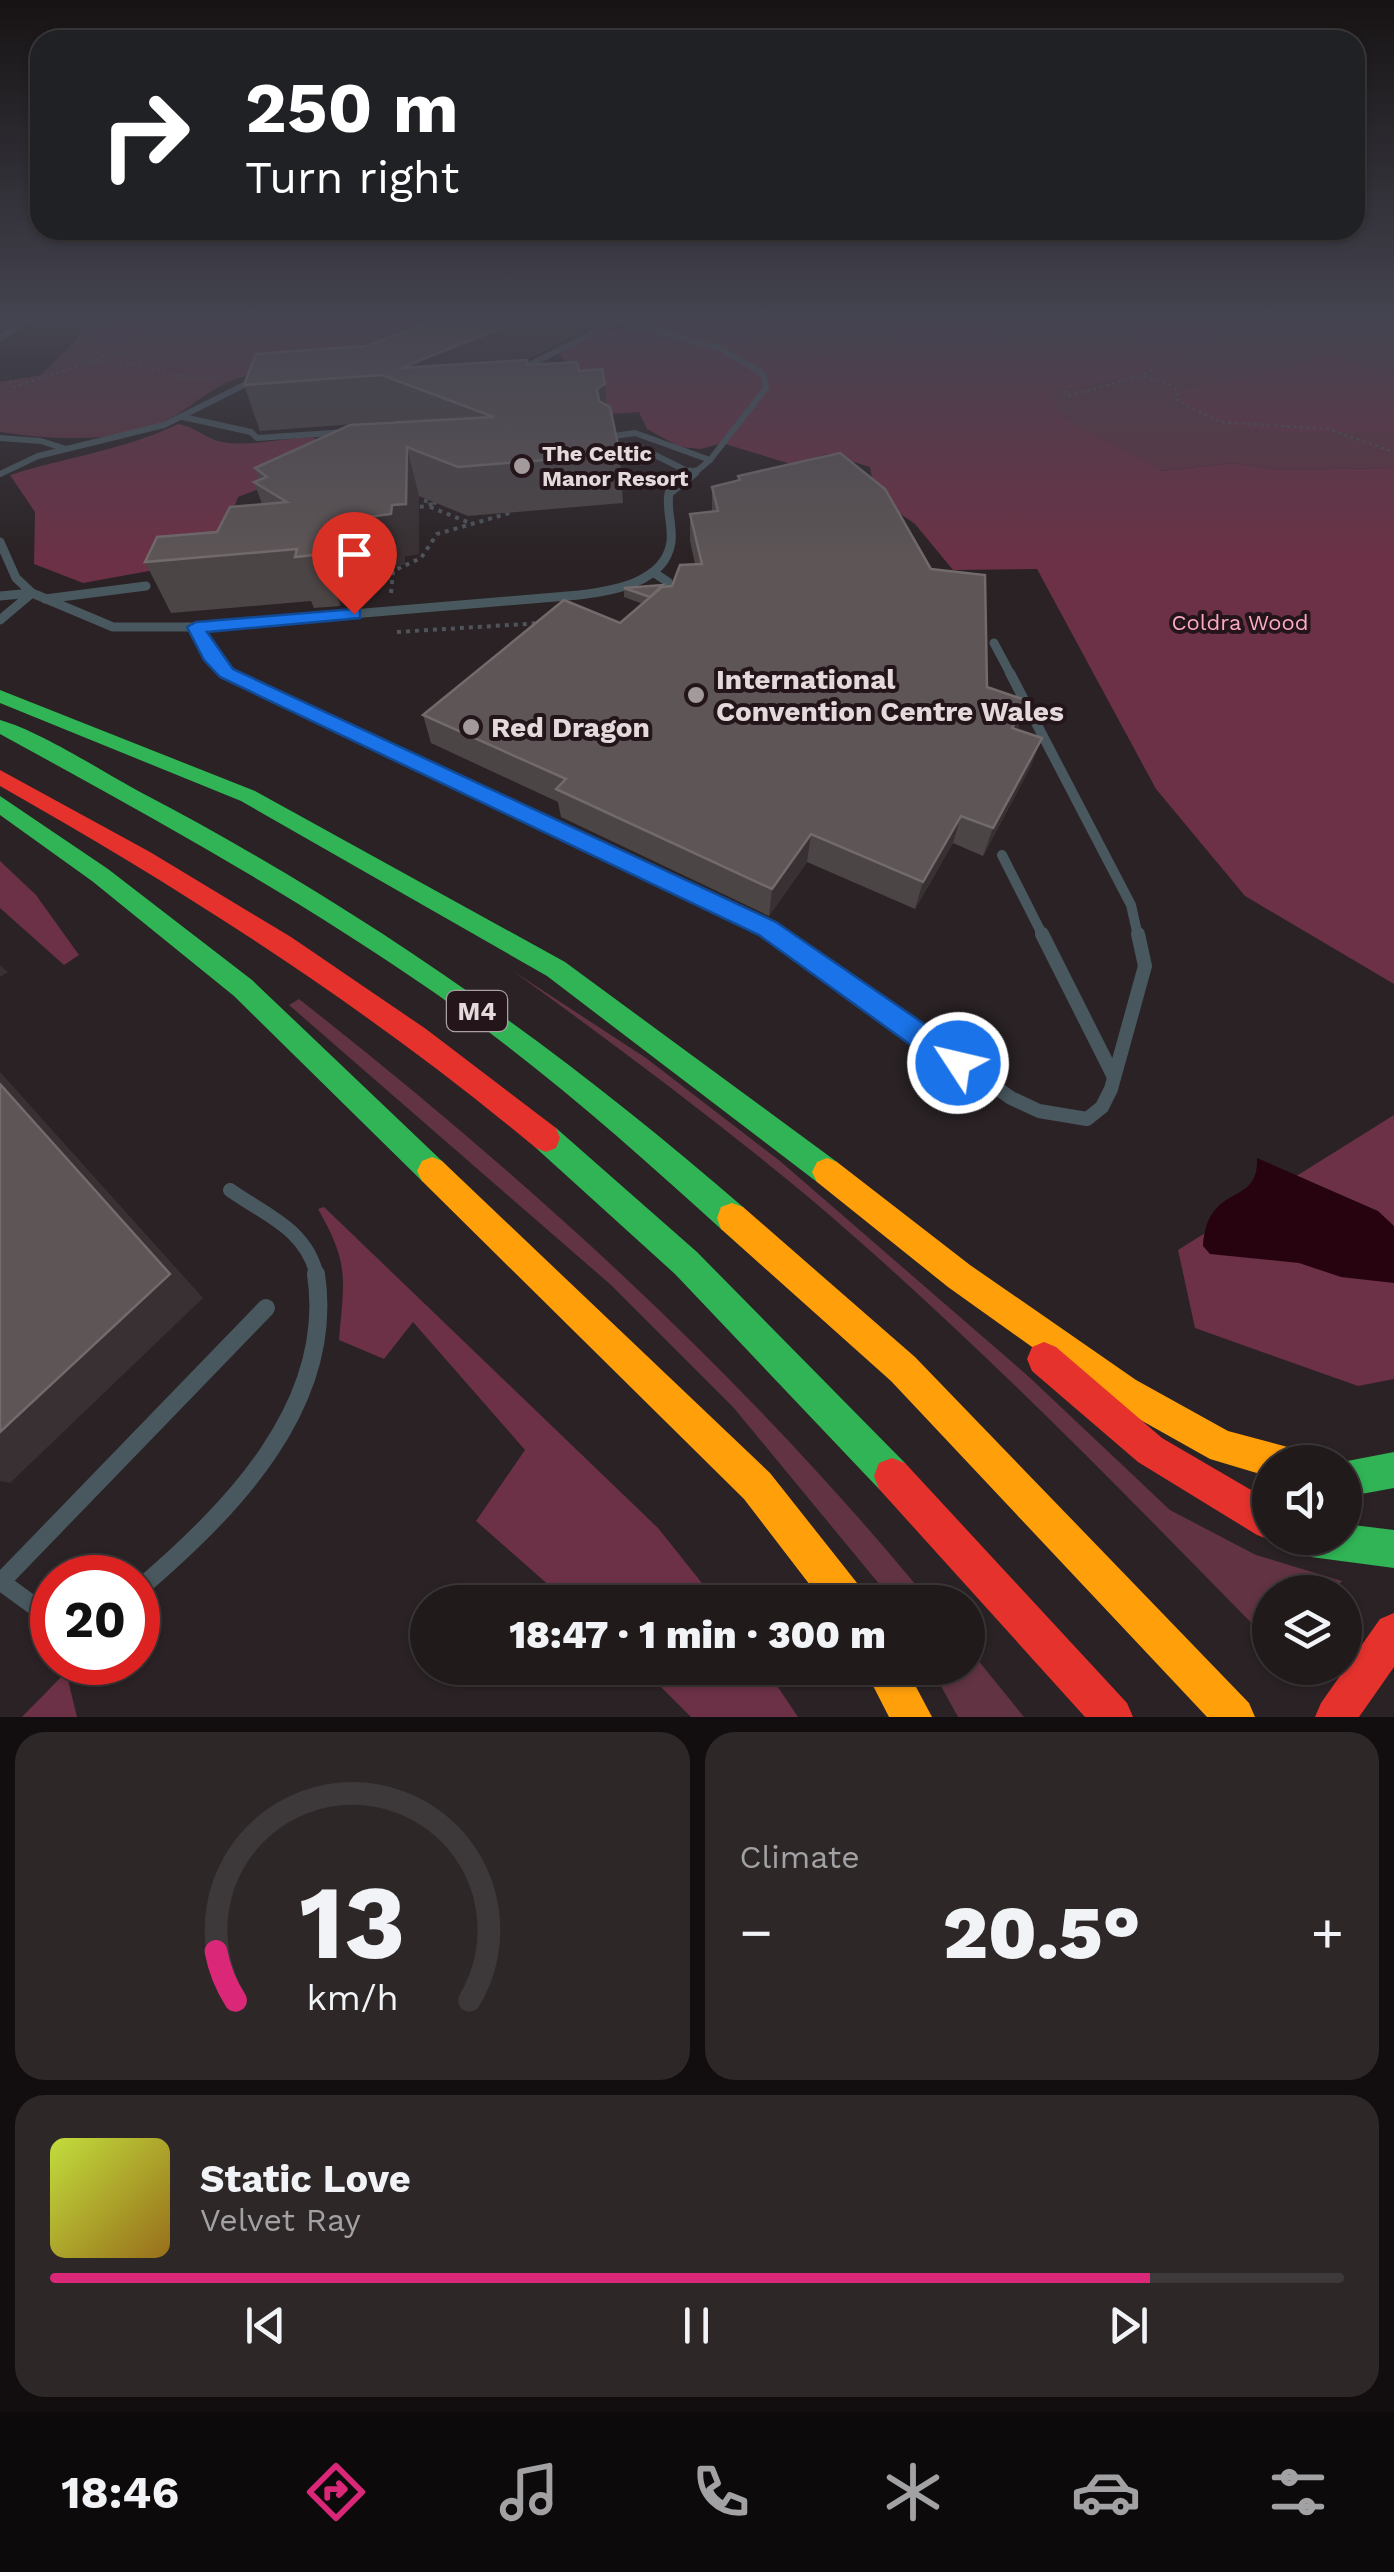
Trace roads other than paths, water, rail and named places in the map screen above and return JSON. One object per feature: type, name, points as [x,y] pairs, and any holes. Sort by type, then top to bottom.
[{"type":"highway","points":[[0,696],[248,796],[556,969],[733,1097],[959,1276],[1124,1392],[1222,1447],[1252,1454]]},
{"type":"highway","name":"M4","points":[[0,726],[200,833],[445,986],[629,1126],[903,1369],[1148,1620],[1235,1717]]},
{"type":"highway","name":"M4","points":[[0,777],[238,914],[410,1033],[538,1130],[680,1257],[852,1434],[1113,1717]]},
{"type":"highway","points":[[0,804],[100,875],[243,988],[757,1486],[833,1585]]},
{"type":"highway","points":[[0,826],[170,962]]},
{"type":"highway","points":[[257,1036],[410,1148]]},
{"type":"highway","points":[[959,1276],[1110,1424],[1225,1500],[1252,1513]]},
{"type":"highway","points":[[1362,1476],[1394,1470]]},
{"type":"highway","points":[[1362,1544],[1394,1548]]},
{"type":"highway","points":[[1335,1717],[1368,1664],[1394,1633]]},
{"type":"highway","points":[[894,1685],[912,1717]]},
{"type":"lane","points":[[0,474],[66,449],[142,432],[183,416],[207,399]]},
{"type":"lane","points":[[0,542],[16,578],[32,593],[113,627],[196,627],[599,593],[653,572],[671,544],[666,506],[669,493],[710,460],[757,399]]},
{"type":"lane","points":[[183,416],[250,432],[257,438],[356,432]]},
{"type":"lane","points":[[626,418],[635,433]]},
{"type":"lane","points":[[607,437],[635,433],[710,460]]},
{"type":"lane","points":[[0,438],[41,441],[66,449]]},
{"type":"lane","points":[[609,447],[641,448],[692,474]]},
{"type":"lane","points":[[653,572],[673,590],[668,608]]},
{"type":"lane","points":[[146,586],[123,594],[50,601],[146,586]]},
{"type":"lane","points":[[0,596],[32,593]]},
{"type":"lane","points":[[2,618],[32,593]]},
{"type":"lane","points":[[196,627],[213,660],[236,679],[768,928],[987,1083],[1038,1112],[1088,1119],[1102,1107],[1114,1077],[1145,966],[1138,928],[1131,905],[994,643]]},
{"type":"lane","points":[[1002,856],[1114,1077]]},
{"type":"lane","points":[[160,1571],[207,1529],[266,1462],[287,1426],[312,1354],[320,1294],[307,1248],[280,1222],[230,1190]]},
{"type":"lane","points":[[30,1603],[0,1581],[266,1308]]},
{"type":"place","name":"The Celtic Manor Resort","points":[[522,466]]},
{"type":"place","name":"International Convention Centre Wales","points":[[696,695]]},
{"type":"place","name":"Red Dragon","points":[[471,727]]},
{"type":"park label","name":"Coldra Wood","points":[[1240,622]]}]
